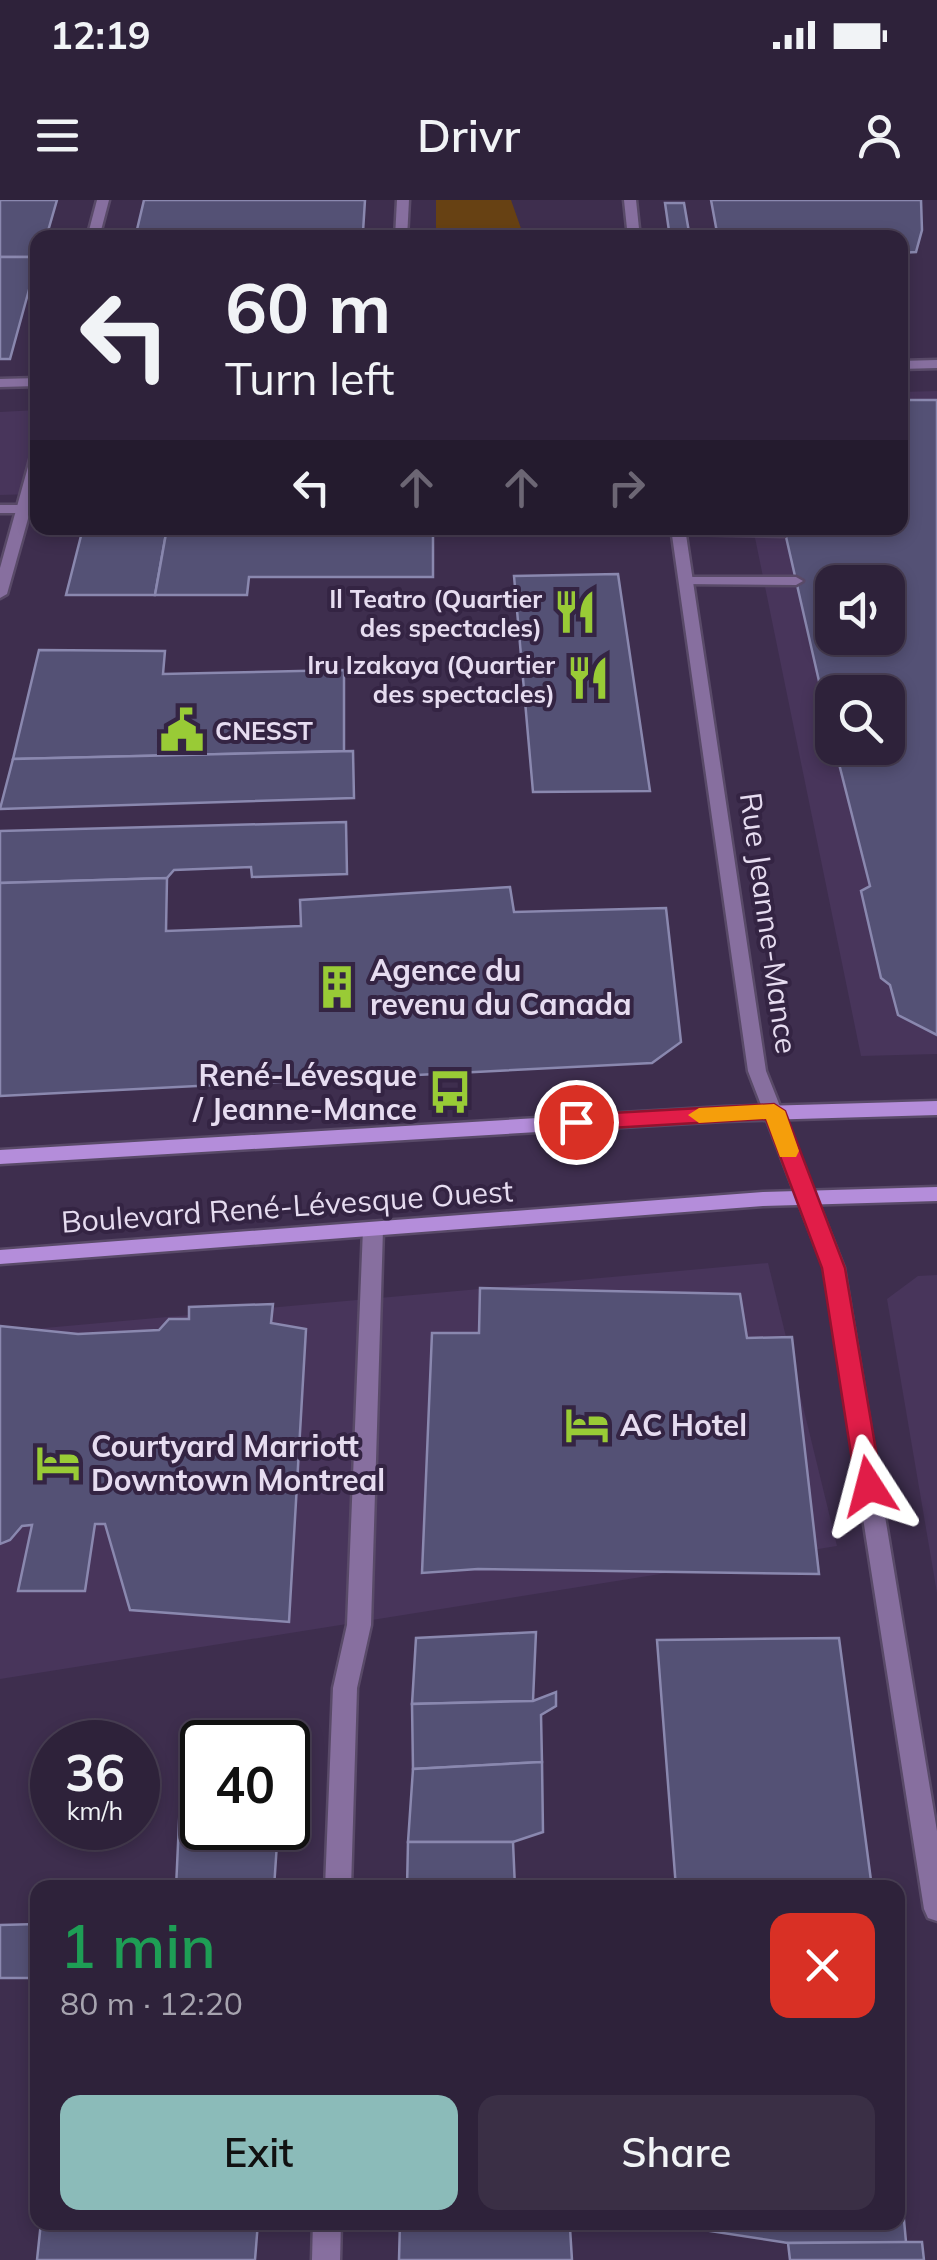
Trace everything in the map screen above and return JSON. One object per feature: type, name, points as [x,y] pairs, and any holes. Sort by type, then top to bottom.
[{"type":"main road","points":[[0,1157],[774,1111],[937,1108]]},
{"type":"main road","name":"Boulevard René-Lévesque Ouest","points":[[0,1257],[805,1198],[937,1194]]},
{"type":"street","points":[[96,230],[103,200]]},
{"type":"street","points":[[401,230],[403,200]]},
{"type":"street","points":[[630,200],[633,230]]},
{"type":"street","points":[[908,365],[937,364]]},
{"type":"street","points":[[0,383],[30,382]]},
{"type":"street","points":[[0,594],[30,485]]},
{"type":"street","points":[[0,509],[23,510]]},
{"type":"street","name":"Rue Jeanne-Mance","points":[[680,535],[757,1070],[834,1268],[937,1909]]},
{"type":"street","points":[[686,581],[796,582]]},
{"type":"street","points":[[338,1880],[345,1688],[359,1624],[372,1230]]},
{"type":"street","points":[[326,2260],[327,2230]]},
{"type":"shaded area","points":[[436,200],[511,200],[522,230],[436,230]]},
{"type":"shaded area","points":[[937,391],[937,1054],[861,1056],[754,535],[908,535],[908,392]]},
{"type":"shaded area","points":[[30,410],[30,494],[0,495],[0,412]]},
{"type":"shaded area","points":[[768,1263],[837,1546],[0,1679],[0,1332]]},
{"type":"shaded area","points":[[937,1275],[937,1593],[887,1299],[918,1276]]},
{"type":"building","points":[[0,200],[57,200],[48,230],[30,230],[30,257],[0,257]]},
{"type":"building","points":[[144,200],[365,200],[363,230],[137,230]]},
{"type":"building","points":[[711,200],[921,200],[922,230],[916,252],[908,252],[908,230],[717,230]]},
{"type":"building","points":[[665,203],[684,203],[689,230],[669,230]]},
{"type":"building","points":[[0,257],[30,257],[30,286],[10,359],[0,359]]},
{"type":"building","points":[[908,400],[937,400],[937,1035],[898,1015],[890,985],[881,978],[861,891],[870,886],[839,765],[905,765],[905,675],[818,675],[786,535],[908,535]]},
{"type":"building","points":[[81,535],[166,535],[155,595],[66,595]]},
{"type":"building","points":[[166,535],[433,535],[433,577],[249,577],[247,595],[155,595]]},
{"type":"building","points":[[618,574],[650,791],[533,792],[514,576]]},
{"type":"building","points":[[39,650],[165,651],[163,674],[344,670],[344,751],[13,759]]},
{"type":"building","points":[[353,751],[354,798],[0,809],[13,759]]},
{"type":"building","points":[[346,822],[347,874],[252,877],[251,867],[174,870],[167,878],[0,883],[0,831]]},
{"type":"building","name":"Agence du revenu du Canada","points":[[167,878],[166,931],[301,926],[300,900],[510,887],[514,912],[666,908],[681,1042],[652,1063],[0,1096],[0,883]]},
{"type":"building","points":[[480,1288],[740,1294],[747,1338],[792,1337],[819,1574],[478,1569],[422,1573],[432,1333],[479,1333]]},
{"type":"building","points":[[273,1304],[271,1323],[306,1329],[289,1622],[130,1610],[105,1524],[95,1524],[85,1591],[18,1591],[32,1525],[22,1526],[10,1540],[0,1544],[0,1326],[78,1334],[159,1330],[169,1319],[189,1319],[189,1307]]},
{"type":"building","points":[[536,1632],[533,1701],[412,1704],[416,1638]]},
{"type":"building","points":[[839,1638],[871,1880],[675,1880],[657,1640]]},
{"type":"building","points":[[556,1692],[556,1706],[541,1715],[542,1762],[413,1769],[412,1704],[533,1701]]},
{"type":"building","points":[[542,1762],[543,1832],[513,1842],[408,1842],[413,1769]]},
{"type":"building","points":[[180,1801],[180,1850],[277,1850],[275,1880],[176,1880]]},
{"type":"building","points":[[408,1842],[513,1842],[515,1880],[407,1880]]},
{"type":"building","points":[[30,1924],[30,1978],[0,1978],[0,1925]]},
{"type":"building","points":[[40,2230],[257,2230],[255,2260],[37,2260]]},
{"type":"building","points":[[400,2230],[570,2230],[572,2260],[399,2260]]},
{"type":"building","points":[[703,2230],[905,2230],[906,2242],[788,2243]]},
{"type":"building","points":[[922,2242],[924,2260],[790,2260],[788,2243]]},
{"type":"slow traffic","points":[[699,1115],[774,1111],[788,1151]]},
{"type":"place","name":"Il Teatro (Quartier des spectacles)","points":[[575,612]]},
{"type":"place","name":"Iru Izakaya (Quartier des spectacles)","points":[[588,678]]},
{"type":"place","name":"CNESST","points":[[182,730]]},
{"type":"place","name":"Agence du revenu du Canada","points":[[337,987]]},
{"type":"place","name":"René-Lévesque / Jeanne-Mance","points":[[450,1092]]},
{"type":"place","name":"AC Hotel","points":[[587,1425]]},
{"type":"place","name":"Courtyard Marriott Downtown Montreal","points":[[58,1463]]},
{"type":"route","points":[[576,1122],[774,1111],[834,1268],[869,1486]]}]
